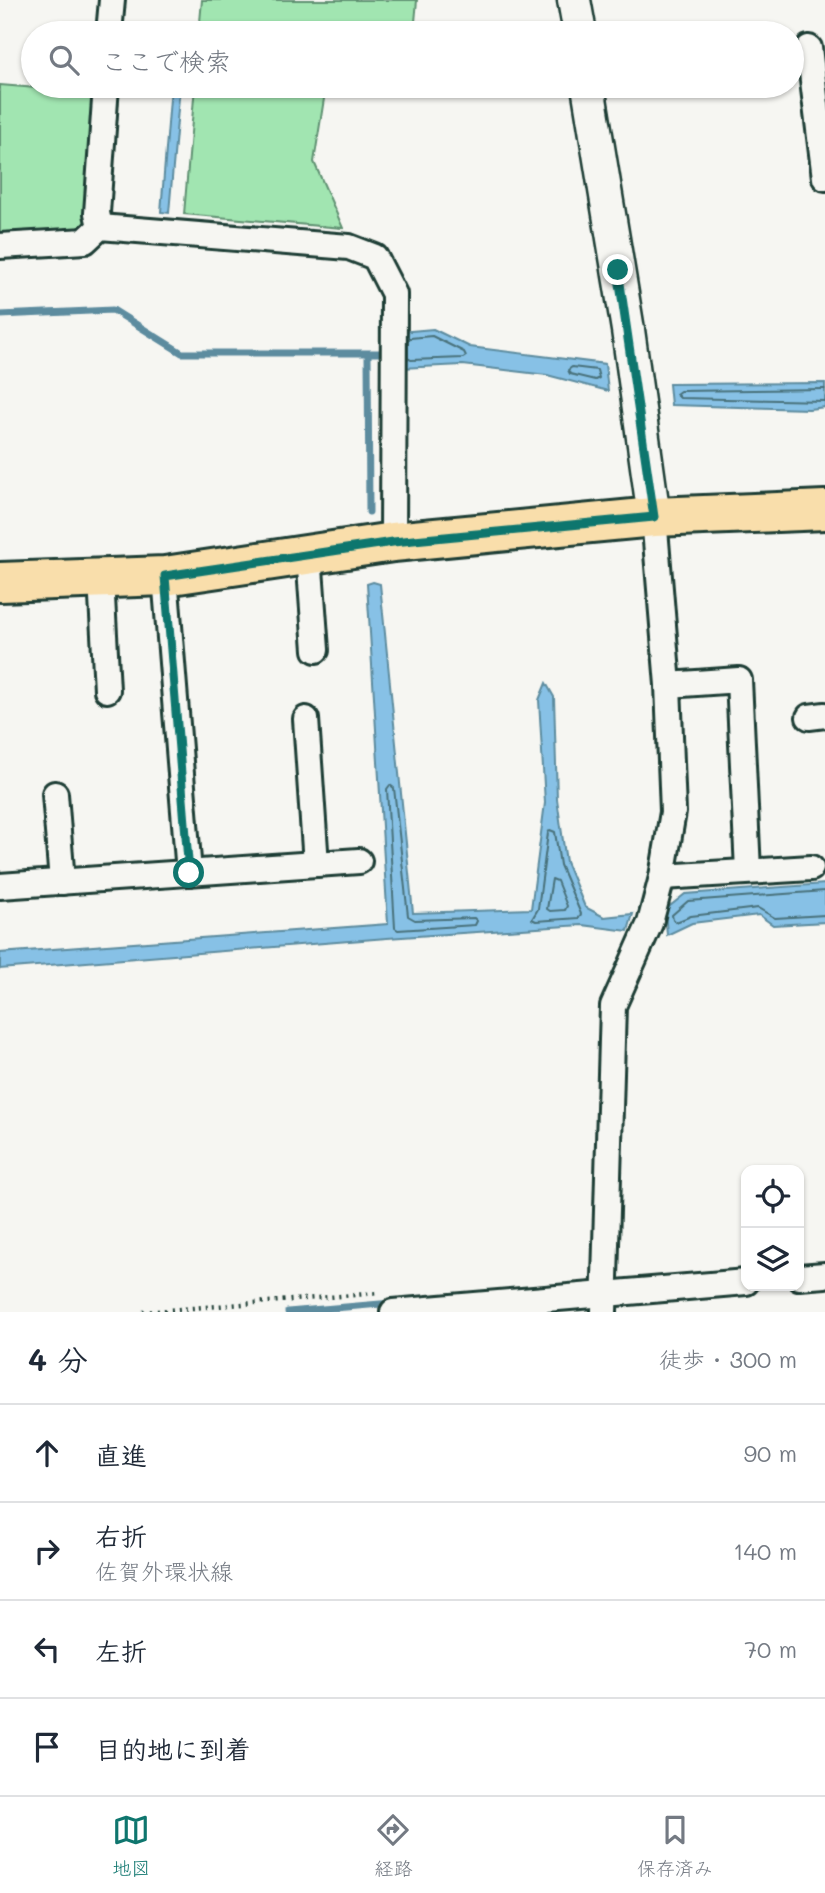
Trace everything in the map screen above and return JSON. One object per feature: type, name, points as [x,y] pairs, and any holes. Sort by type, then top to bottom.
[{"type":"main road","points":[[0,582],[165,576],[393,542],[654,517],[825,510]]},
{"type":"street","points":[[110,21],[112,0]]},
{"type":"street","points":[[575,0],[578,21]]},
{"type":"street","points":[[809,48],[825,178]]},
{"type":"street","points":[[100,227],[97,212],[105,98]]},
{"type":"street","points":[[590,98],[628,330],[654,517],[668,685],[673,812],[662,877],[650,923],[612,1006],[605,1294]]},
{"type":"street","points":[[0,246],[85,241],[100,227],[349,247],[375,257],[394,294],[393,542]]},
{"type":"street","points":[[309,555],[316,650]]},
{"type":"street","points":[[165,576],[189,873]]},
{"type":"street","points":[[101,579],[107,690]]},
{"type":"street","points":[[668,685],[739,680],[748,872]]},
{"type":"street","points":[[306,719],[316,864]]},
{"type":"street","points":[[55,793],[61,882]]},
{"type":"street","points":[[0,886],[359,861]]},
{"type":"street","points":[[662,877],[811,868]]},
{"type":"street","points":[[804,1277],[825,1275]]},
{"type":"street","points":[[393,1312],[741,1282]]},
{"type":"green space","points":[[202,0],[417,0],[415,21],[200,21]]},
{"type":"green space","points":[[0,85],[21,87],[21,98],[98,98],[88,223],[76,229],[0,238]]},
{"type":"green space","points":[[194,98],[324,98],[314,162],[343,228],[184,214]]},
{"type":"water","points":[[170,98],[179,98],[169,213],[161,212]]},
{"type":"water","points":[[433,329],[470,347],[605,364],[608,391],[547,375],[463,365],[401,368],[400,332]]},
{"type":"water","points":[[825,383],[825,407],[809,409],[671,405],[669,384]]},
{"type":"water","points":[[367,584],[380,584],[413,913],[531,909],[545,803],[539,700],[546,683],[554,697],[557,799],[566,862],[585,907],[604,917],[633,914],[628,931],[582,925],[0,969],[0,953],[388,924]]},
{"type":"water","points":[[825,884],[825,922],[773,925],[759,915],[692,923],[667,935],[665,910],[685,894]]},
{"type":"waterway","points":[[0,315],[113,310],[182,353],[382,353]]},
{"type":"waterway","points":[[368,354],[369,512]]},
{"type":"waterway","points":[[288,1312],[392,1303]]},
{"type":"route","points":[[189,873],[165,576],[393,542],[654,517],[618,270]]}]
